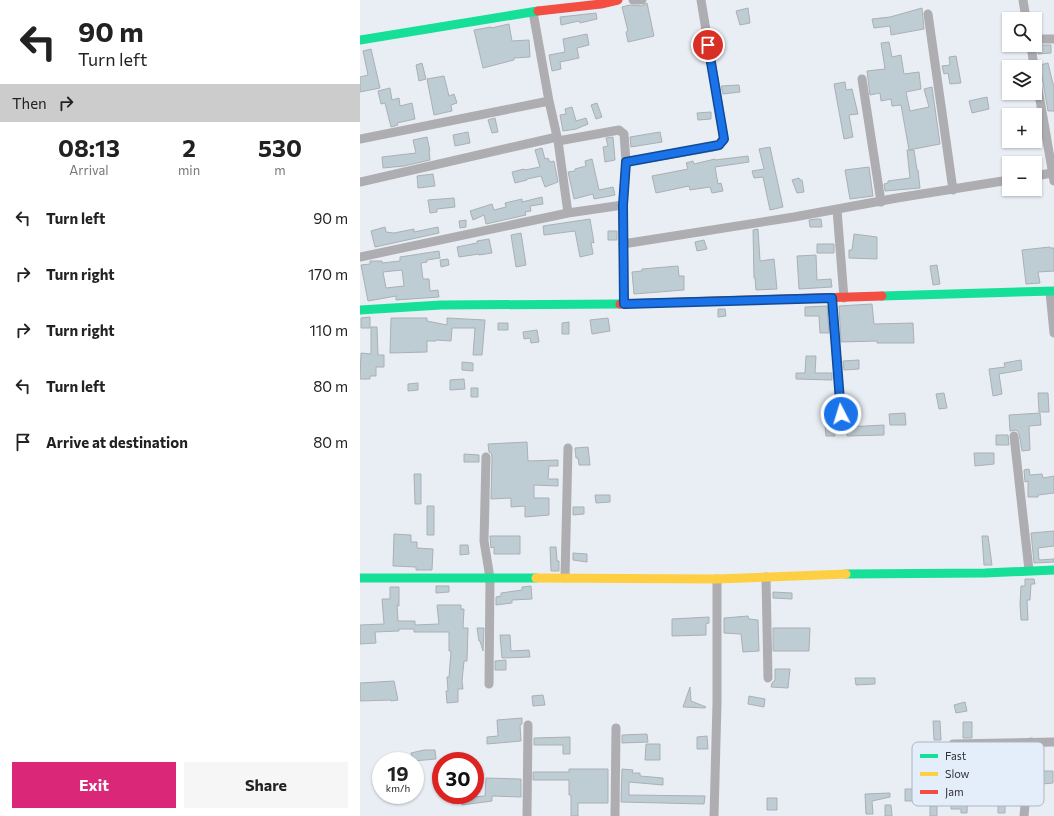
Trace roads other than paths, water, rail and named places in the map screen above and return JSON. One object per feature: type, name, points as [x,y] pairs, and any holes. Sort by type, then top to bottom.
[{"type":"street","points":[[360,40],[533,12],[601,4],[618,0]]},
{"type":"street","points":[[633,0],[642,0]]},
{"type":"street","points":[[626,162],[719,145],[724,139],[701,0]]},
{"type":"street","points":[[1023,0],[1025,12]]},
{"type":"street","points":[[533,12],[549,101],[558,139],[568,213]]},
{"type":"street","points":[[928,14],[953,190]]},
{"type":"street","points":[[1042,39],[1054,39]]},
{"type":"street","points":[[862,79],[881,202]]},
{"type":"street","points":[[1040,100],[1053,177],[1042,176]]},
{"type":"street","points":[[360,139],[549,101]]},
{"type":"street","points":[[360,182],[558,139],[620,130],[624,134],[626,162],[623,205],[624,304]]},
{"type":"street","points":[[623,244],[836,210],[1002,181]]},
{"type":"street","points":[[360,257],[568,213],[623,205]]},
{"type":"street","points":[[836,210],[844,298]]},
{"type":"street","points":[[360,310],[441,306],[624,304],[1052,291],[1054,333]]},
{"type":"street","points":[[832,298],[841,414]]},
{"type":"street","points":[[1014,436],[1029,570]]},
{"type":"street","points":[[565,578],[568,448]]},
{"type":"street","points":[[486,456],[484,541],[490,578],[489,684]]},
{"type":"street","points":[[360,578],[717,579],[825,574],[985,573],[1054,570]]},
{"type":"street","points":[[766,577],[768,678]]},
{"type":"street","points":[[714,816],[717,711],[717,579]]},
{"type":"street","points":[[527,816],[528,724]]},
{"type":"street","points":[[615,816],[616,728]]},
{"type":"street","points":[[1031,742],[1054,742]]},
{"type":"street","points":[[1024,816],[1025,806]]}]
